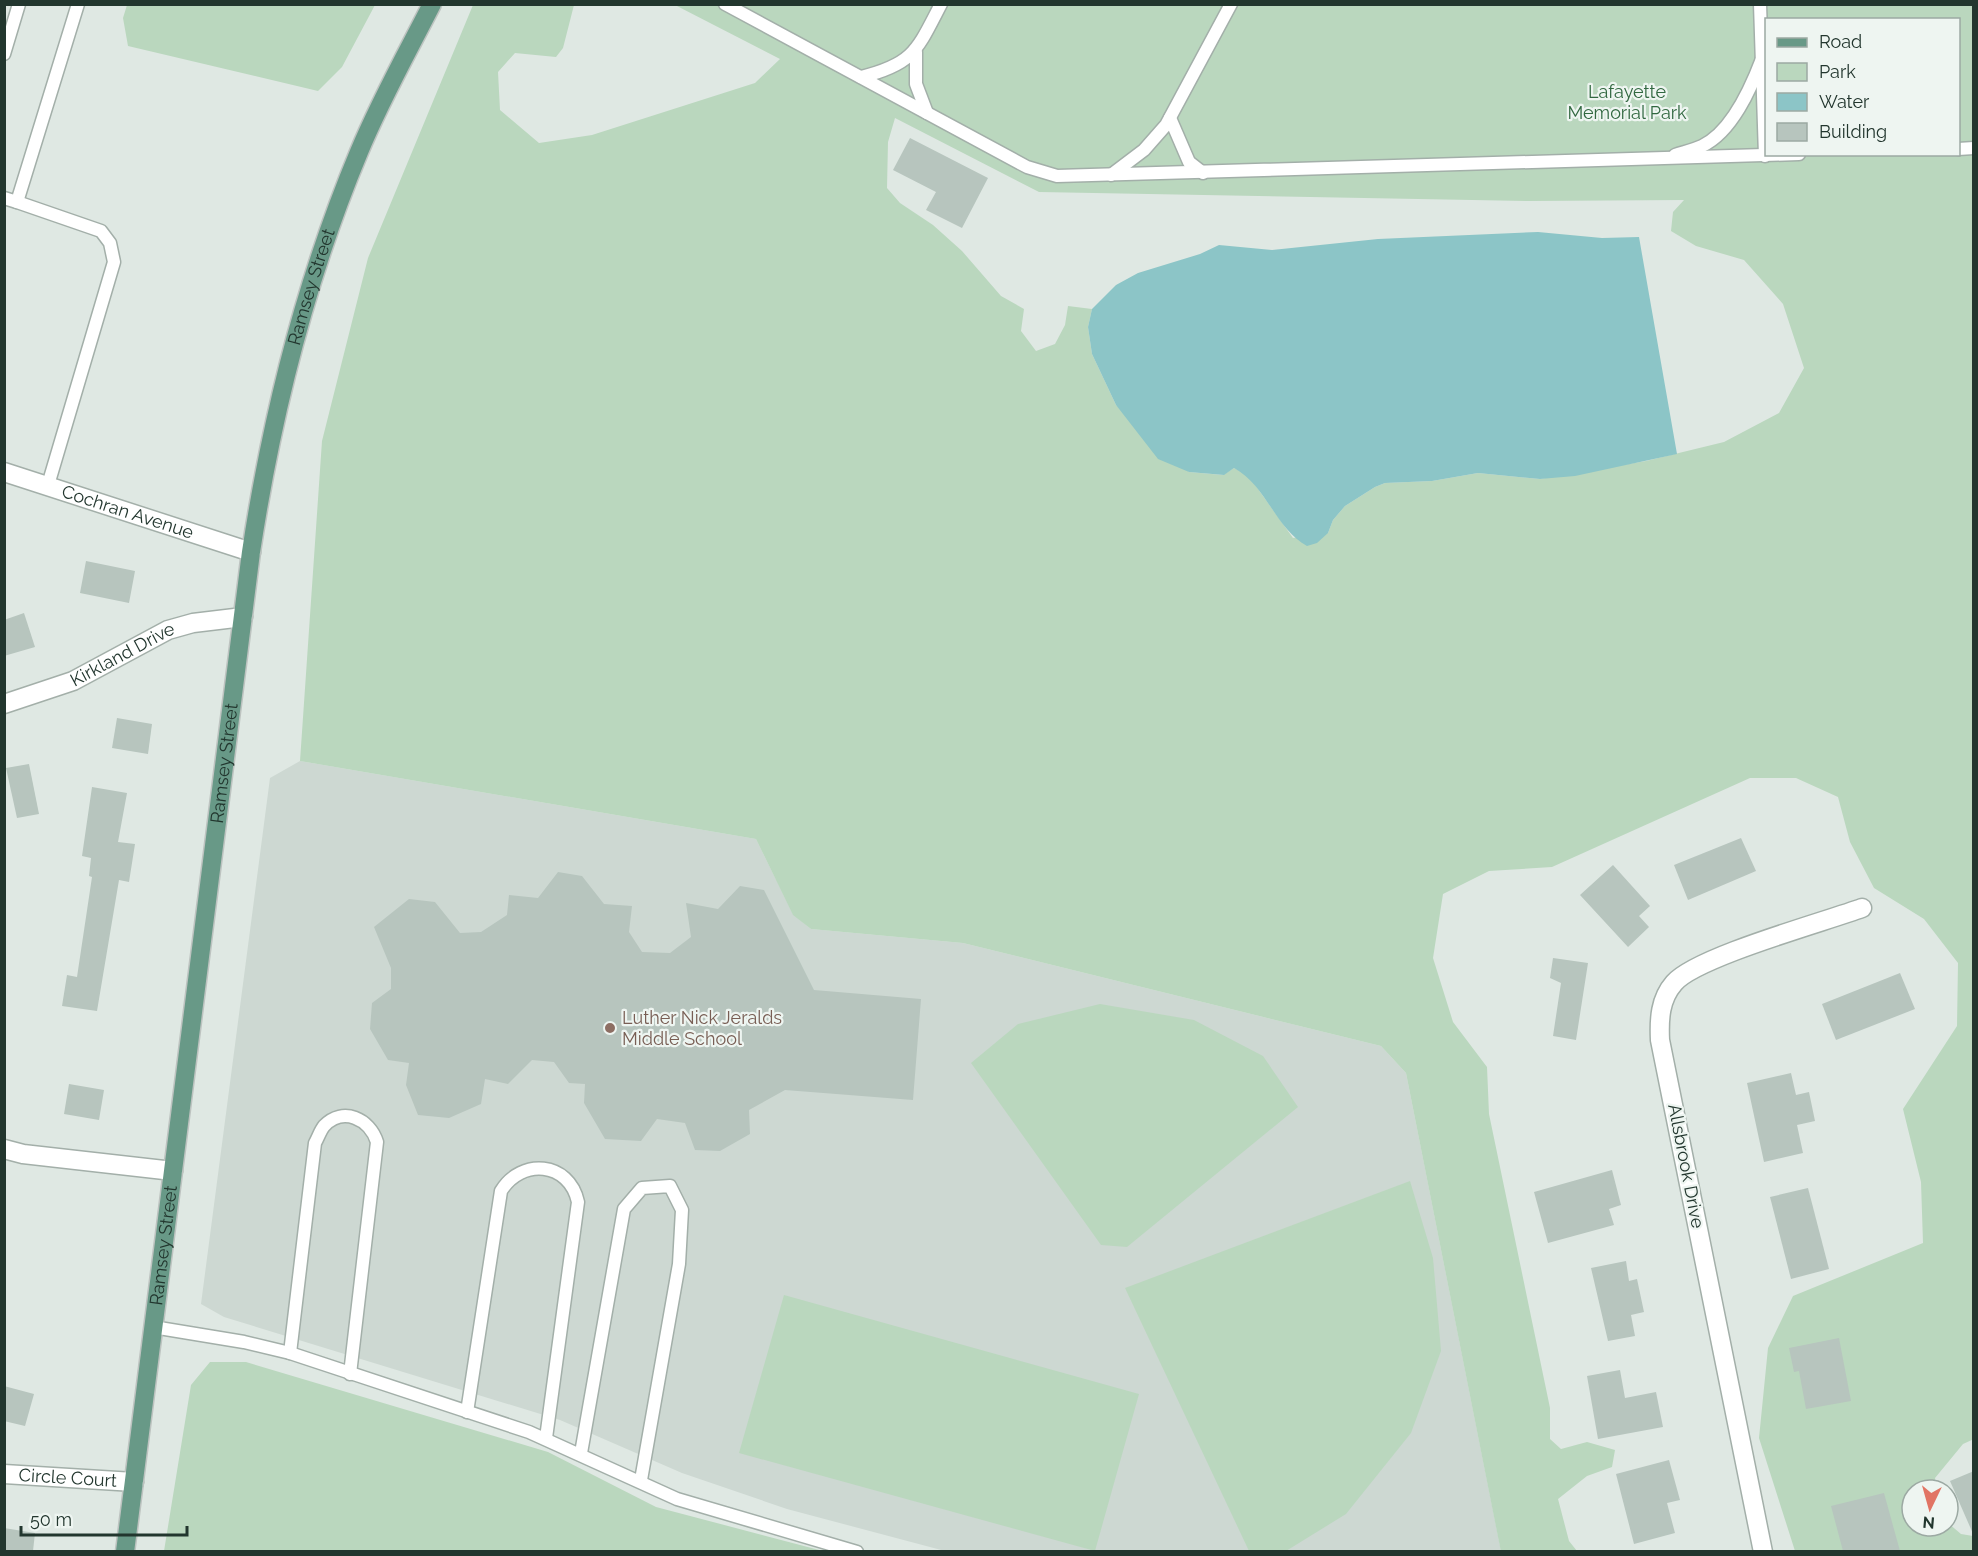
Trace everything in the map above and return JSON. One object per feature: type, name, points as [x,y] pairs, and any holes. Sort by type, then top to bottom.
[{"type":"main road","name":"Ramsey Street","points":[[125,1551],[251,552],[272,429],[307,293],[359,150],[432,4]]},
{"type":"street","name":"Cochran Avenue","points":[[4,472],[251,552]]},
{"type":"street","name":"Kirkland Drive","points":[[4,704],[73,681],[168,630],[193,623],[243,617]]},
{"type":"street","name":"Allsbrook Drive","points":[[1763,1551],[1660,1040],[1660,1009],[1674,983],[1699,965],[1862,908]]},
{"type":"street","points":[[4,1149],[23,1154],[173,1172]]},
{"type":"street","name":"Circle Court","points":[[4,1474],[134,1482]]},
{"type":"lane","points":[[4,54],[19,4]]},
{"type":"lane","points":[[48,485],[114,262],[110,243],[101,231],[11,200],[78,4]]},
{"type":"lane","points":[[725,4],[1039,172],[1058,176],[1765,156],[1760,4]]},
{"type":"lane","points":[[927,113],[916,84],[916,52],[941,4]]},
{"type":"lane","points":[[1110,176],[1144,150],[1170,118],[1231,4]]},
{"type":"lane","points":[[861,77],[884,72],[916,52]]},
{"type":"lane","points":[[1660,160],[1704,146],[1730,122],[1751,89],[1762,59]]},
{"type":"lane","points":[[1170,118],[1189,162],[1203,173]]},
{"type":"lane","points":[[290,1353],[315,1143],[325,1126],[340,1116],[359,1119],[373,1129],[377,1142],[350,1374]]},
{"type":"lane","points":[[467,1412],[501,1191],[508,1179],[525,1171],[556,1170],[572,1184],[578,1202],[546,1438]]},
{"type":"lane","points":[[581,1453],[624,1209],[642,1188],[670,1186],[682,1210],[679,1264],[641,1480]]},
{"type":"lane","points":[[153,1327],[244,1342],[290,1353],[546,1438],[641,1480],[677,1499],[857,1551]]},
{"type":"shaded area","points":[[300,761],[756,839],[793,914],[811,929],[963,943],[1381,1046],[1406,1073],[1501,1551],[945,1551],[787,1509],[682,1473],[560,1420],[224,1317],[201,1304],[270,778]]},
{"type":"green space","points":[[127,4],[375,5],[342,67],[318,91],[128,46],[123,18]]},
{"type":"green space","name":"Lafayette Memorial Park","points":[[473,5],[574,5],[563,48],[556,57],[515,53],[498,72],[500,110],[539,143],[592,135],[755,83],[780,59],[675,5],[1973,5],[1974,1439],[1963,1444],[1935,1478],[1900,1478],[1900,1538],[1960,1538],[1960,1533],[1973,1536],[1973,1551],[1795,1551],[1759,1438],[1768,1348],[1793,1296],[1923,1243],[1921,1182],[1903,1109],[1957,1026],[1958,963],[1924,919],[1874,888],[1850,842],[1838,797],[1796,778],[1750,778],[1552,867],[1489,871],[1443,894],[1433,958],[1453,1022],[1487,1067],[1489,1114],[1550,1408],[1550,1439],[1561,1449],[1587,1442],[1615,1450],[1612,1467],[1587,1476],[1558,1499],[1569,1541],[1577,1551],[1501,1552],[1406,1073],[1381,1046],[963,943],[811,929],[793,915],[756,839],[300,761],[322,441],[368,258]],"holes":[[[895,118],[1039,192],[1530,201],[1684,200],[1673,212],[1671,231],[1696,246],[1744,260],[1783,304],[1804,368],[1779,413],[1724,442],[1646,461],[1540,479],[1478,473],[1432,481],[1385,483],[1345,506],[1333,520],[1328,533],[1293,538],[1248,475],[1234,468],[1223,475],[1189,472],[1116,405],[1092,354],[1088,327],[1092,309],[1068,306],[1065,325],[1055,344],[1036,351],[1021,331],[1024,309],[1001,296],[962,251],[933,225],[900,203],[887,188],[888,142]]]},
{"type":"green space","points":[[1100,1004],[1194,1020],[1263,1056],[1298,1107],[1127,1247],[1101,1245],[971,1063],[1018,1024]]},
{"type":"green space","points":[[1410,1181],[1433,1258],[1441,1351],[1411,1433],[1346,1514],[1286,1551],[1249,1551],[1125,1288]]},
{"type":"green space","points":[[784,1295],[1139,1394],[1095,1551],[739,1453]]},
{"type":"green space","points":[[210,1362],[246,1362],[548,1452],[656,1507],[823,1551],[164,1551],[191,1385]]},
{"type":"water","points":[[1538,232],[1602,238],[1639,237],[1677,454],[1575,476],[1540,479],[1478,473],[1432,481],[1385,483],[1345,506],[1333,520],[1328,533],[1317,543],[1307,546],[1287,529],[1245,475],[1234,468],[1224,475],[1189,472],[1158,459],[1116,405],[1092,354],[1088,327],[1092,309],[1116,285],[1138,273],[1200,254],[1219,245],[1272,250],[1378,239]]},
{"type":"building","points":[[910,138],[988,178],[962,228],[926,210],[936,192],[893,170]]},
{"type":"building","points":[[86,561],[135,571],[129,603],[80,593]]},
{"type":"building","points":[[24,613],[35,647],[4,656],[4,620]]},
{"type":"building","points":[[117,718],[152,724],[148,754],[112,748]]},
{"type":"building","points":[[29,764],[39,814],[17,818],[6,768]]},
{"type":"building","points":[[92,787],[127,793],[118,842],[135,844],[129,882],[119,880],[97,1011],[62,1006],[67,975],[77,977],[92,877],[89,876],[91,858],[82,856]]},
{"type":"building","points":[[1741,838],[1756,871],[1688,900],[1674,865]]},
{"type":"building","points":[[1613,865],[1650,906],[1639,916],[1649,927],[1628,947],[1580,895]]},
{"type":"building","points":[[558,872],[582,876],[604,904],[632,906],[629,932],[642,952],[670,953],[691,937],[686,903],[718,909],[740,886],[764,890],[814,990],[921,999],[913,1100],[785,1090],[749,1110],[750,1134],[720,1151],[695,1150],[685,1123],[657,1119],[641,1141],[605,1139],[584,1103],[585,1084],[569,1083],[554,1062],[532,1060],[508,1084],[485,1079],[481,1104],[449,1118],[418,1115],[406,1085],[409,1063],[388,1060],[370,1029],[372,1003],[391,989],[391,968],[374,927],[409,899],[435,902],[460,933],[481,932],[507,915],[509,895],[538,898]]},
{"type":"building","points":[[1553,958],[1588,963],[1576,1040],[1553,1036],[1561,983],[1550,978]]},
{"type":"building","points":[[1900,973],[1915,1009],[1836,1040],[1822,1004]]},
{"type":"building","points":[[1791,1073],[1796,1095],[1809,1092],[1815,1121],[1797,1125],[1803,1153],[1764,1162],[1747,1083]]},
{"type":"building","points":[[69,1084],[104,1090],[99,1120],[64,1114]]},
{"type":"building","points":[[1612,1170],[1621,1205],[1609,1209],[1614,1225],[1548,1243],[1534,1192]]},
{"type":"building","points":[[1808,1188],[1829,1269],[1791,1279],[1770,1197]]},
{"type":"building","points":[[1626,1261],[1629,1281],[1637,1279],[1644,1312],[1631,1315],[1635,1336],[1608,1341],[1591,1268]]},
{"type":"building","points":[[1839,1338],[1851,1401],[1806,1409],[1799,1371],[1794,1372],[1789,1348]]},
{"type":"building","points":[[1620,1370],[1625,1398],[1656,1392],[1663,1427],[1598,1439],[1587,1376]]},
{"type":"building","points":[[4,1386],[34,1394],[25,1426],[4,1421]]},
{"type":"building","points":[[1669,1460],[1680,1500],[1667,1503],[1675,1533],[1634,1544],[1616,1474]]},
{"type":"building","points":[[1974,1471],[1974,1536],[1960,1504],[1960,1478],[1957,1478]]},
{"type":"building","points":[[1884,1493],[1900,1551],[1843,1551],[1831,1506]]},
{"type":"building","points":[[4,1528],[35,1533],[33,1551],[4,1551]]},
{"type":"place","name":"Luther Nick Jeralds Middle School","points":[[610,1028]]}]
